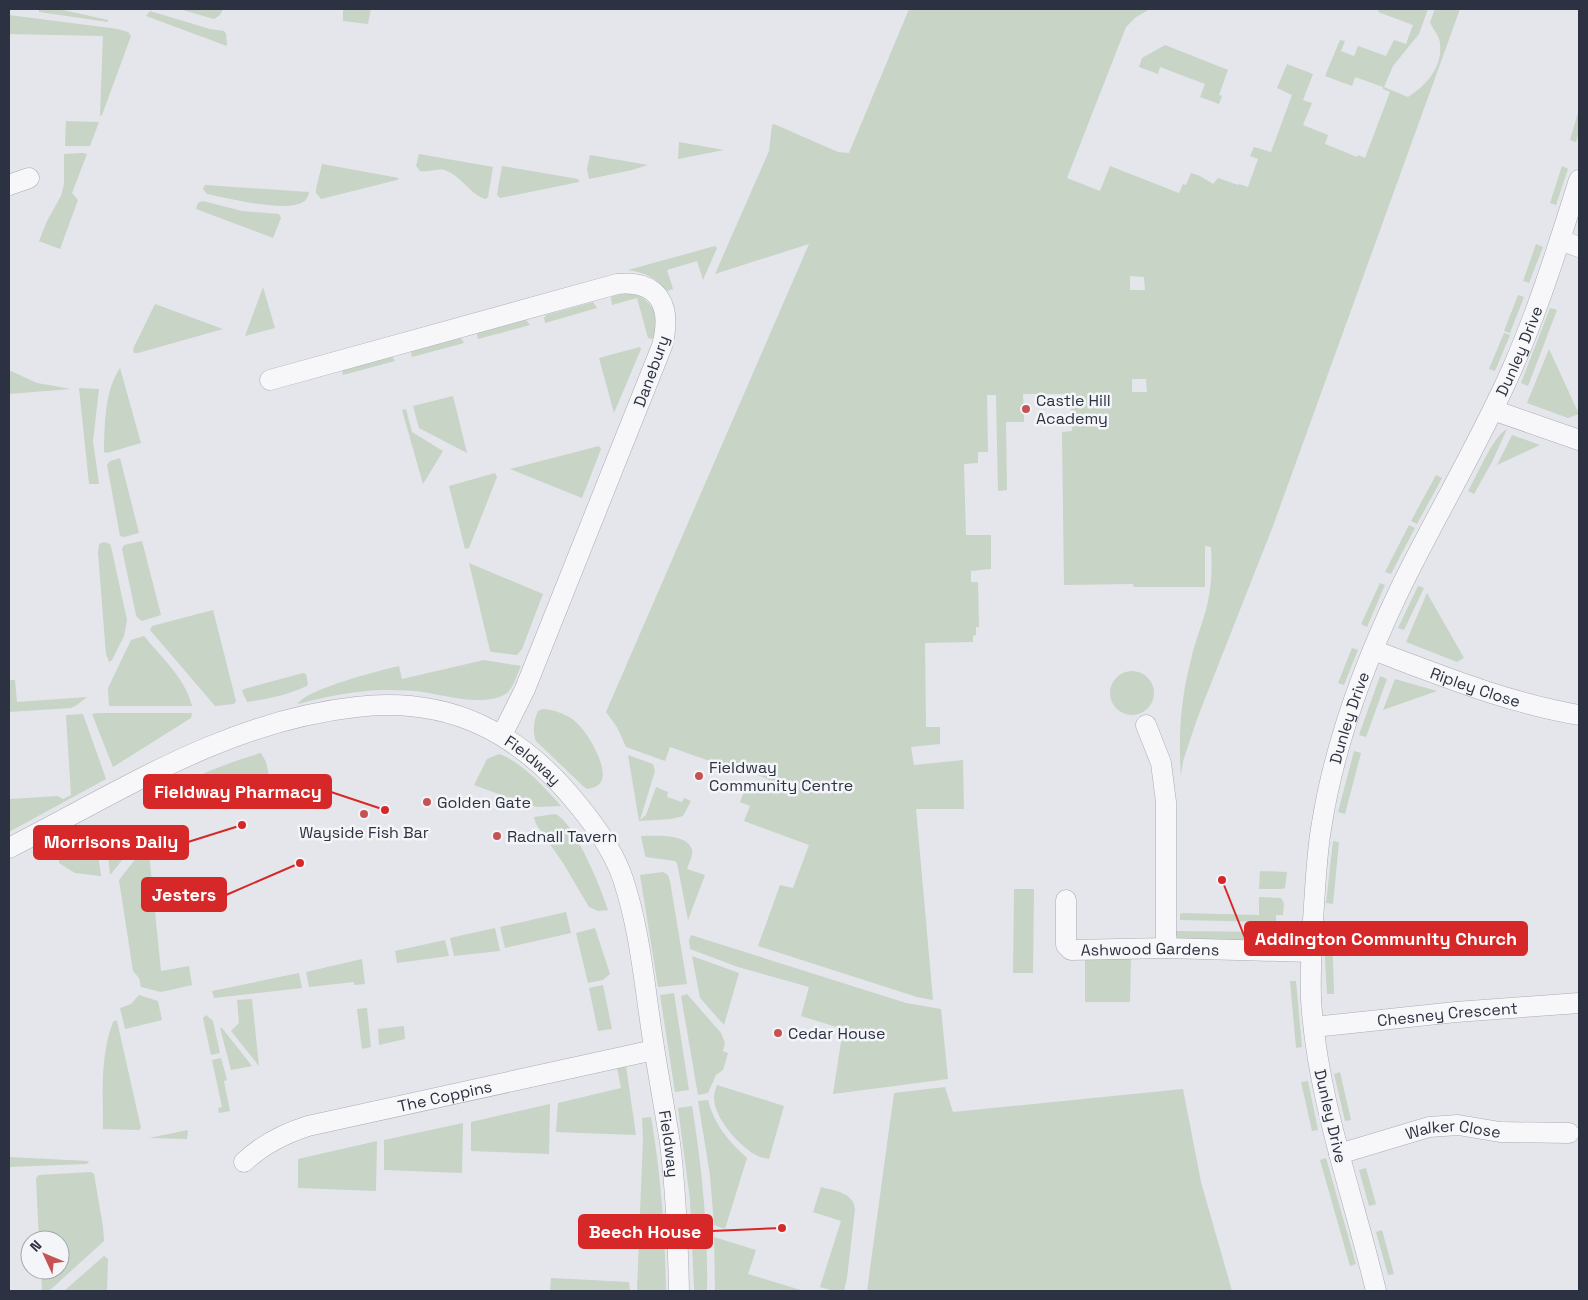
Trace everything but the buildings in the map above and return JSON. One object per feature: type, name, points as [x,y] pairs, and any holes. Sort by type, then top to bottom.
[{"type":"street","points":[[9,185],[29,178]]},
{"type":"street","name":"Dunley Drive","points":[[1376,1291],[1367,1251],[1327,1108],[1314,1027],[1311,995],[1311,952],[1315,882],[1326,801],[1350,712],[1373,650],[1401,588],[1493,410],[1530,325],[1579,180]]},
{"type":"street","points":[[1560,240],[1579,247]]},
{"type":"street","name":"Danebury","points":[[270,380],[617,284],[628,283],[645,288],[653,292],[663,303],[667,324],[662,346],[525,688],[502,735]]},
{"type":"street","points":[[1493,410],[1579,440]]},
{"type":"street","name":"Ripley Close","points":[[1373,650],[1436,674],[1516,700],[1579,715]]},
{"type":"street","name":"Fieldway","points":[[9,848],[198,750],[248,732],[318,713],[374,705],[420,707],[466,718],[502,735],[528,754],[563,787],[595,826],[618,866],[624,881],[634,922],[674,1175],[679,1291]]},
{"type":"street","points":[[1146,724],[1161,763],[1165,794],[1166,948]]},
{"type":"street","name":"Ashwood Gardens","points":[[1066,900],[1066,945],[1068,948],[1086,951],[1166,948],[1311,952]]},
{"type":"street","name":"Chesney Crescent","points":[[1314,1027],[1456,1012],[1579,1003]]},
{"type":"street","name":"The Coppins","points":[[244,1162],[274,1139],[308,1126],[654,1050]]},
{"type":"street","name":"Walker Close","points":[[1339,1154],[1429,1127],[1458,1125],[1500,1132],[1569,1133]]},
{"type":"green space","points":[[39,9],[59,9],[108,20],[108,22],[39,12]]},
{"type":"green space","points":[[179,9],[223,9],[220,15],[214,19]]},
{"type":"green space","points":[[343,9],[371,9],[368,24],[343,21]]},
{"type":"green space","name":"Castle Hill Academy","points":[[909,9],[1150,9],[1136,17],[1126,27],[1067,178],[1100,191],[1110,166],[1179,193],[1183,184],[1186,185],[1191,173],[1213,184],[1218,178],[1248,187],[1258,159],[1250,156],[1254,147],[1271,152],[1292,95],[1277,88],[1287,64],[1313,74],[1303,100],[1312,103],[1303,125],[1328,135],[1325,144],[1357,157],[1358,155],[1365,158],[1390,92],[1383,89],[1383,87],[1355,77],[1352,86],[1325,76],[1340,40],[1345,41],[1341,51],[1354,56],[1358,46],[1386,56],[1394,40],[1406,44],[1413,25],[1378,12],[1379,9],[1428,9],[1419,34],[1393,66],[1384,87],[1408,97],[1427,81],[1439,60],[1440,43],[1430,22],[1435,9],[1460,9],[1273,526],[1197,719],[1183,761],[1181,775],[1180,732],[1183,703],[1193,653],[1209,594],[1211,547],[1205,546],[1205,587],[1134,587],[1133,584],[1064,585],[1062,432],[1072,431],[1070,394],[1023,394],[1024,422],[1006,422],[1007,490],[998,491],[996,395],[987,395],[988,452],[978,452],[978,463],[964,464],[966,535],[991,535],[991,569],[971,571],[971,582],[978,582],[979,627],[976,627],[976,635],[973,636],[973,642],[925,643],[926,727],[940,727],[940,744],[911,747],[914,765],[963,760],[964,809],[916,809],[933,1000],[917,997],[758,946],[780,885],[793,888],[809,845],[744,821],[750,806],[740,802],[747,784],[764,790],[768,779],[742,769],[741,772],[670,747],[665,761],[626,747],[617,727],[606,712],[809,244],[715,274],[769,151],[772,125],[774,124],[838,152],[849,153]],"holes":[[[1130,276],[1144,277],[1145,290],[1130,290]],[[1132,379],[1146,379],[1147,392],[1132,392]]]},
{"type":"green space","points":[[150,11],[210,29],[224,31],[227,46],[146,16]]},
{"type":"green space","points":[[9,15],[118,29],[128,32],[131,36],[102,115],[100,116],[103,36],[9,34]]},
{"type":"green space","points":[[1165,45],[1228,70],[1219,95],[1222,96],[1219,104],[1200,97],[1205,84],[1160,67],[1158,74],[1139,67],[1142,58]]},
{"type":"green space","points":[[1579,109],[1579,132],[1576,142],[1570,140]]},
{"type":"green space","points":[[66,121],[99,122],[90,146],[65,146]]},
{"type":"green space","points":[[679,142],[724,150],[678,159]]},
{"type":"green space","points":[[64,154],[87,154],[72,193],[78,200],[60,249],[39,241],[47,221],[61,196],[64,184]]},
{"type":"green space","points":[[419,154],[493,167],[488,197],[486,199],[476,194],[457,177],[447,171],[420,171],[416,166]]},
{"type":"green space","points":[[590,155],[648,165],[589,179],[587,169]]},
{"type":"green space","points":[[322,164],[399,178],[321,199],[316,193],[316,189]]},
{"type":"green space","points":[[502,166],[578,179],[579,182],[500,198],[497,195]]},
{"type":"green space","points":[[1562,166],[1568,169],[1556,205],[1550,203]]},
{"type":"green space","points":[[205,185],[309,192],[304,201],[295,205],[283,206],[241,201],[207,194],[203,189]]},
{"type":"green space","points":[[203,201],[242,211],[279,214],[281,218],[273,238],[196,209],[198,203]]},
{"type":"green space","points":[[1536,244],[1543,247],[1529,283],[1523,281]]},
{"type":"green space","points":[[715,246],[717,248],[703,280],[697,261],[667,270],[673,289],[667,291],[650,276],[628,270]]},
{"type":"green space","points":[[263,287],[275,328],[245,336]]},
{"type":"green space","points":[[631,293],[647,301],[657,316],[654,339],[648,338],[637,298],[612,305],[612,296]]},
{"type":"green space","points":[[1518,295],[1524,297],[1510,333],[1504,331]]},
{"type":"green space","points":[[593,302],[597,308],[545,323],[544,318],[546,315]]},
{"type":"green space","points":[[155,304],[223,329],[134,353],[133,349]]},
{"type":"green space","points":[[1550,308],[1557,310],[1528,386],[1521,383]]},
{"type":"green space","points":[[526,320],[530,325],[478,339],[478,333]]},
{"type":"green space","points":[[1504,333],[1510,335],[1495,371],[1489,369]]},
{"type":"green space","points":[[461,338],[464,343],[412,357],[412,351]]},
{"type":"green space","points":[[640,347],[641,349],[614,413],[599,358]]},
{"type":"green space","points":[[1549,349],[1579,414],[1568,418],[1527,403]]},
{"type":"green space","points":[[392,356],[395,361],[343,375],[342,371],[344,369]]},
{"type":"green space","points":[[120,368],[141,443],[107,453],[104,452],[107,406],[111,386]]},
{"type":"green space","points":[[11,371],[37,383],[71,389],[9,394],[9,372]]},
{"type":"green space","points":[[79,388],[99,389],[93,441],[99,484],[89,484]]},
{"type":"green space","points":[[453,396],[467,453],[419,428],[413,406]]},
{"type":"green space","points":[[406,409],[412,432],[443,451],[423,484],[402,410]]},
{"type":"green space","points":[[1507,429],[1492,462],[1474,494],[1468,491],[1496,440]]},
{"type":"green space","points":[[1512,435],[1540,445],[1497,465]]},
{"type":"green space","points":[[599,446],[601,449],[582,498],[510,469]]},
{"type":"green space","points":[[120,458],[139,533],[124,537],[120,536],[107,465],[110,461]]},
{"type":"green space","points":[[495,473],[497,477],[469,548],[465,549],[449,486]]},
{"type":"green space","points":[[1436,475],[1442,478],[1417,524],[1411,521]]},
{"type":"green space","points":[[1409,525],[1415,528],[1391,574],[1385,572]]},
{"type":"green space","points":[[142,541],[161,615],[142,621],[136,615],[122,549],[124,545]]},
{"type":"green space","points":[[104,542],[110,544],[127,620],[124,636],[112,660],[109,662],[106,654],[98,553],[99,544]]},
{"type":"green space","points":[[469,563],[543,594],[522,649],[517,655],[490,651]]},
{"type":"green space","points":[[1380,583],[1385,585],[1367,627],[1361,624]]},
{"type":"green space","points":[[1418,586],[1424,588],[1404,630],[1398,628]]},
{"type":"green space","points":[[1427,593],[1464,658],[1457,662],[1406,642]]},
{"type":"green space","points":[[213,610],[236,701],[234,704],[215,706],[150,630],[152,626]]},
{"type":"green space","points":[[144,636],[178,677],[189,696],[192,706],[109,706],[108,688],[131,640]]},
{"type":"green space","points":[[1352,648],[1358,650],[1344,685],[1338,683]]},
{"type":"green space","points":[[484,660],[521,666],[512,686],[504,695],[484,700],[472,700],[416,691],[381,690],[339,695],[298,704],[303,699],[328,687],[399,666],[402,679]]},
{"type":"green space","points":[[1136,671],[1148,677],[1153,684],[1153,702],[1148,709],[1141,714],[1128,715],[1120,712],[1113,705],[1110,689],[1113,681],[1120,674]]},
{"type":"green space","points":[[303,673],[306,674],[307,686],[285,694],[247,702],[242,691],[244,689]]},
{"type":"green space","points":[[1380,676],[1387,679],[1366,737],[1359,735]]},
{"type":"green space","points":[[1395,679],[1437,691],[1383,710]]},
{"type":"green space","points":[[9,680],[15,680],[17,702],[87,697],[71,708],[9,712]]},
{"type":"green space","points":[[543,709],[556,711],[569,717],[586,733],[600,759],[603,776],[598,785],[587,789],[584,787],[536,741],[534,734],[535,722],[538,711]]},
{"type":"green space","points":[[192,713],[191,718],[113,767],[92,714]]},
{"type":"green space","points":[[83,714],[106,779],[9,832],[9,799],[58,796],[63,799],[71,795],[66,715]]},
{"type":"green space","points":[[1354,751],[1361,753],[1345,814],[1338,812]]},
{"type":"green space","points":[[261,753],[266,762],[270,780],[145,807],[145,803],[187,781],[216,768]]},
{"type":"green space","points":[[499,754],[524,769],[561,806],[538,807],[528,805],[474,785],[487,759]]},
{"type":"green space","points":[[628,755],[653,764],[655,771],[640,820],[646,815],[656,787],[668,792],[667,797],[682,802],[684,798],[691,801],[683,816],[671,819],[639,821]]},
{"type":"green space","points":[[555,814],[562,819],[579,842],[594,873],[608,910],[598,911],[589,907],[563,863],[536,824],[534,817]]},
{"type":"green space","points":[[155,825],[155,827],[145,832],[110,875],[106,837]]},
{"type":"green space","points":[[641,836],[678,838],[689,845],[692,850],[687,869],[705,875],[688,920],[677,863],[675,861],[646,857]]},
{"type":"green space","points":[[91,837],[96,838],[101,876],[75,873],[59,863],[59,858]]},
{"type":"green space","points":[[1333,841],[1339,842],[1333,904],[1326,903]]},
{"type":"green space","points":[[148,843],[161,971],[189,966],[192,985],[161,992],[141,987],[139,978],[133,971],[119,880]]},
{"type":"green space","points":[[1260,871],[1287,872],[1285,888],[1259,889]]},
{"type":"green space","points":[[663,872],[668,875],[670,881],[687,984],[658,987],[640,875]]},
{"type":"green space","points":[[1014,889],[1034,889],[1033,973],[1013,973]]},
{"type":"green space","points":[[1259,897],[1281,898],[1284,903],[1283,915],[1276,915],[1276,922],[1180,920],[1180,914],[1183,913],[1259,915]]},
{"type":"green space","points":[[566,912],[571,933],[505,948],[500,927]]},
{"type":"green space","points":[[1325,923],[1332,923],[1334,994],[1327,994]]},
{"type":"green space","points":[[495,928],[500,951],[454,956],[450,938]]},
{"type":"green space","points":[[595,928],[610,974],[603,980],[588,983],[576,933]]},
{"type":"green space","points":[[1174,931],[1281,932],[1279,939],[1272,942],[1181,939],[1178,938]]},
{"type":"green space","points":[[691,935],[906,1003],[941,1009],[948,1079],[833,1094],[843,1029],[801,1016],[809,987],[738,967],[690,949],[689,940]]},
{"type":"green space","points":[[445,940],[449,956],[397,963],[395,951]]},
{"type":"green space","points":[[692,956],[739,973],[724,1025],[700,998]]},
{"type":"green space","points":[[1085,957],[1131,957],[1130,1002],[1085,1002]]},
{"type":"green space","points":[[362,959],[365,984],[354,985],[354,982],[309,987],[306,972]]},
{"type":"green space","points":[[299,973],[302,988],[214,998],[212,991]]},
{"type":"green space","points":[[1290,981],[1296,981],[1302,1047],[1296,1048]]},
{"type":"green space","points":[[603,985],[612,1029],[598,1031],[589,988]]},
{"type":"green space","points":[[674,993],[689,1090],[675,1092],[660,995]]},
{"type":"green space","points":[[687,994],[721,1033],[725,1043],[723,1051],[728,1053],[723,1070],[716,1075],[708,1093],[698,1095],[681,996]]},
{"type":"green space","points":[[139,995],[158,1001],[162,1020],[125,1029],[120,1008],[131,1004]]},
{"type":"green space","points":[[252,999],[259,1066],[231,1031],[239,1023],[237,1000]]},
{"type":"green space","points":[[367,1008],[371,1047],[362,1049],[357,1009]]},
{"type":"green space","points":[[206,1015],[213,1021],[220,1053],[211,1055],[203,1018]]},
{"type":"green space","points":[[116,1020],[141,1128],[139,1130],[103,1129],[104,1061],[109,1035],[113,1022]]},
{"type":"green space","points":[[404,1026],[405,1039],[379,1045],[378,1029]]},
{"type":"green space","points":[[220,1028],[222,1028],[252,1066],[231,1070]]},
{"type":"green space","points":[[221,1058],[227,1080],[224,1081],[230,1111],[219,1113],[218,1108],[222,1107],[212,1060]]},
{"type":"green space","points":[[626,1066],[636,1135],[556,1132],[558,1103],[621,1088],[617,1068]]},
{"type":"green space","points":[[1340,1072],[1351,1120],[1345,1121],[1334,1074]]},
{"type":"green space","points":[[1308,1081],[1318,1130],[1312,1131],[1301,1082]]},
{"type":"green space","points":[[717,1085],[784,1106],[769,1159],[757,1156],[741,1144],[722,1121],[715,1104],[714,1095]]},
{"type":"green space","points":[[945,1087],[953,1112],[1183,1089],[1201,1182],[1232,1291],[867,1291],[894,1093]]},
{"type":"green space","points":[[708,1100],[714,1117],[723,1132],[747,1158],[725,1229],[714,1225],[710,1175],[698,1101]]},
{"type":"green space","points":[[550,1104],[549,1154],[471,1151],[471,1122]]},
{"type":"green space","points":[[692,1106],[704,1198],[707,1291],[694,1291],[690,1200],[678,1108]]},
{"type":"green space","points":[[651,1117],[662,1204],[666,1291],[637,1291],[643,1137],[642,1118]]},
{"type":"green space","points":[[463,1123],[462,1173],[384,1170],[384,1140]]},
{"type":"green space","points":[[188,1130],[187,1139],[149,1138]]},
{"type":"green space","points":[[377,1141],[376,1191],[298,1188],[298,1159]]},
{"type":"green space","points":[[9,1157],[89,1161],[87,1164],[9,1167]]},
{"type":"green space","points":[[1326,1158],[1356,1264],[1350,1266],[1320,1160]]},
{"type":"green space","points":[[1366,1168],[1376,1204],[1369,1206],[1359,1170]]},
{"type":"green space","points":[[91,1172],[94,1174],[104,1241],[70,1272],[70,1230],[39,1230],[36,1178],[39,1175]]},
{"type":"green space","points":[[821,1187],[842,1193],[854,1203],[855,1209],[844,1291],[834,1291],[820,1287],[841,1221],[813,1212]]},
{"type":"green space","points":[[1382,1230],[1394,1274],[1388,1275],[1376,1232]]},
{"type":"green space","points":[[714,1237],[756,1250],[748,1274],[804,1291],[715,1291]]},
{"type":"green space","points":[[104,1256],[108,1259],[107,1291],[64,1291]]},
{"type":"green space","points":[[551,1278],[629,1282],[630,1291],[550,1291]]},
{"type":"green space","points":[[41,1280],[61,1280],[49,1291],[42,1291]]},
{"type":"place","name":"Castle Hill Academy","points":[[1026,409]]},
{"type":"place","name":"Fieldway Community Centre","points":[[699,776]]},
{"type":"place","name":"Golden Gate","points":[[427,802]]},
{"type":"place","name":"Fieldway Pharmacy","points":[[385,810]]},
{"type":"place","name":"Wayside Fish Bar","points":[[364,814]]},
{"type":"place","name":"Morrisons Daily","points":[[242,825]]},
{"type":"place","name":"Radnall Tavern","points":[[497,836]]},
{"type":"place","name":"Jesters","points":[[300,863]]},
{"type":"place","name":"Addington Community Church","points":[[1222,880]]},
{"type":"place","name":"Cedar House","points":[[778,1033]]},
{"type":"place","name":"Beech House","points":[[782,1228]]}]
